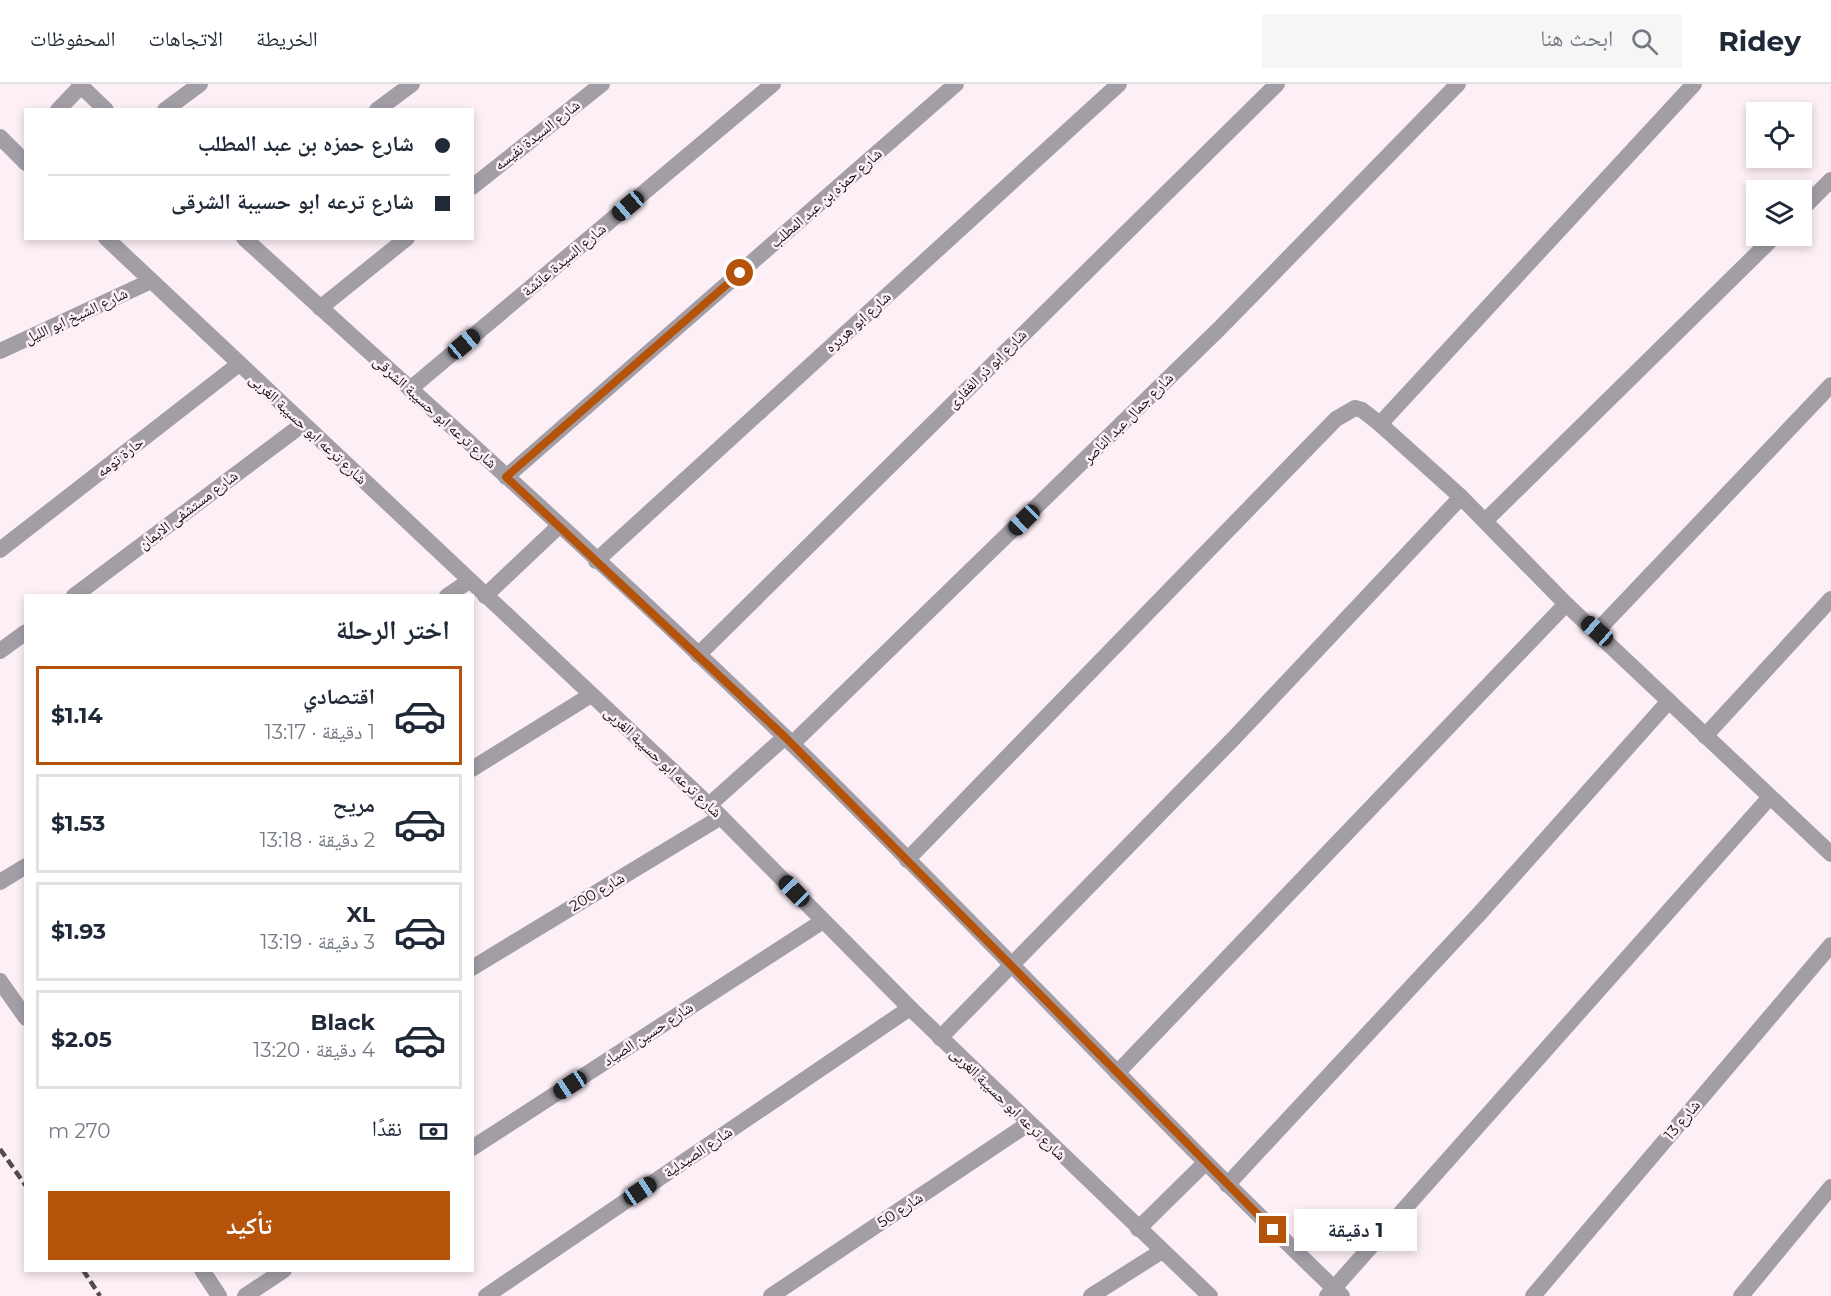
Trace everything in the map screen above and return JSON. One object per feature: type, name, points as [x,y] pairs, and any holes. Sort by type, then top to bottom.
[{"type":"street","points":[[168,108],[200,84]]},
{"type":"street","points":[[380,108],[412,84]]},
{"type":"street","name":"شارع السيدة نفيسه","points":[[474,185],[602,84]]},
{"type":"street","name":"شارع السيدة عائشة","points":[[410,389],[773,84]]},
{"type":"street","name":"شارع حمزه بن عبد المطلب","points":[[506,477],[956,84]]},
{"type":"street","name":"شارع ابو هريره","points":[[597,561],[1119,84]]},
{"type":"street","name":"شارع ابو ذر الغفارى","points":[[698,655],[1277,84]]},
{"type":"street","name":"شارع جمال عبد الناصر","points":[[715,811],[1219,329],[1458,84]]},
{"type":"street","points":[[1380,424],[1694,84]]},
{"type":"street","points":[[60,108],[80,85],[104,108]]},
{"type":"street","points":[[0,137],[22,153]]},
{"type":"street","points":[[1812,199],[1831,180]]},
{"type":"street","name":"شارع ترعه ابو حسيبة الغربى","points":[[108,240],[715,811],[940,1038],[1210,1296]]},
{"type":"street","name":"شارع ترعه ابو حسيبة الشرقى","points":[[246,240],[597,561],[788,741],[1335,1294]]},
{"type":"street","points":[[320,308],[405,240]]},
{"type":"street","points":[[1485,521],[1765,246]]},
{"type":"street","name":"شارع الشيخ ابو الليل","points":[[0,351],[151,281]]},
{"type":"street","name":"حارة تومه","points":[[0,550],[239,364]]},
{"type":"street","points":[[1597,631],[1831,385]]},
{"type":"street","points":[[907,860],[1336,419],[1355,408],[1362,410],[1380,424],[1461,497],[1566,604],[1770,797],[1829,847]]},
{"type":"street","name":"شارع مستشفى الايمان","points":[[77,594],[303,424]]},
{"type":"street","points":[[940,1038],[1235,737],[1461,497]]},
{"type":"street","points":[[485,596],[559,526]]},
{"type":"street","points":[[450,594],[469,581]]},
{"type":"street","points":[[1705,736],[1831,599]]},
{"type":"street","points":[[1117,1074],[1566,604]]},
{"type":"street","points":[[0,651],[24,633]]},
{"type":"street","points":[[474,768],[591,695]]},
{"type":"street","points":[[1227,1185],[1480,913],[1669,701]]},
{"type":"street","points":[[1335,1294],[1770,797]]},
{"type":"street","name":"شارع 200","points":[[474,967],[715,811]]},
{"type":"street","points":[[0,882],[24,867]]},
{"type":"street","name":"شارع حسين الصياد","points":[[474,1147],[823,921]]},
{"type":"street","name":"شارع 13","points":[[1533,1296],[1831,945]]},
{"type":"street","points":[[0,981],[24,1015]]},
{"type":"street","name":"شارع الصيدلية","points":[[486,1296],[910,1008]]},
{"type":"street","name":"شارع 50","points":[[771,1296],[1028,1124]]},
{"type":"street","points":[[1138,1229],[1205,1163]]},
{"type":"street","points":[[1741,1296],[1831,1187]]},
{"type":"street","points":[[1091,1296],[1162,1251]]},
{"type":"street","points":[[202,1272],[219,1296]]},
{"type":"street","points":[[245,1296],[281,1272]]},
{"type":"railway","points":[[0,1149],[24,1183]]},
{"type":"railway","points":[[84,1272],[100,1296]]},
{"type":"route","points":[[740,273],[506,477],[785,737],[1273,1230]]}]
